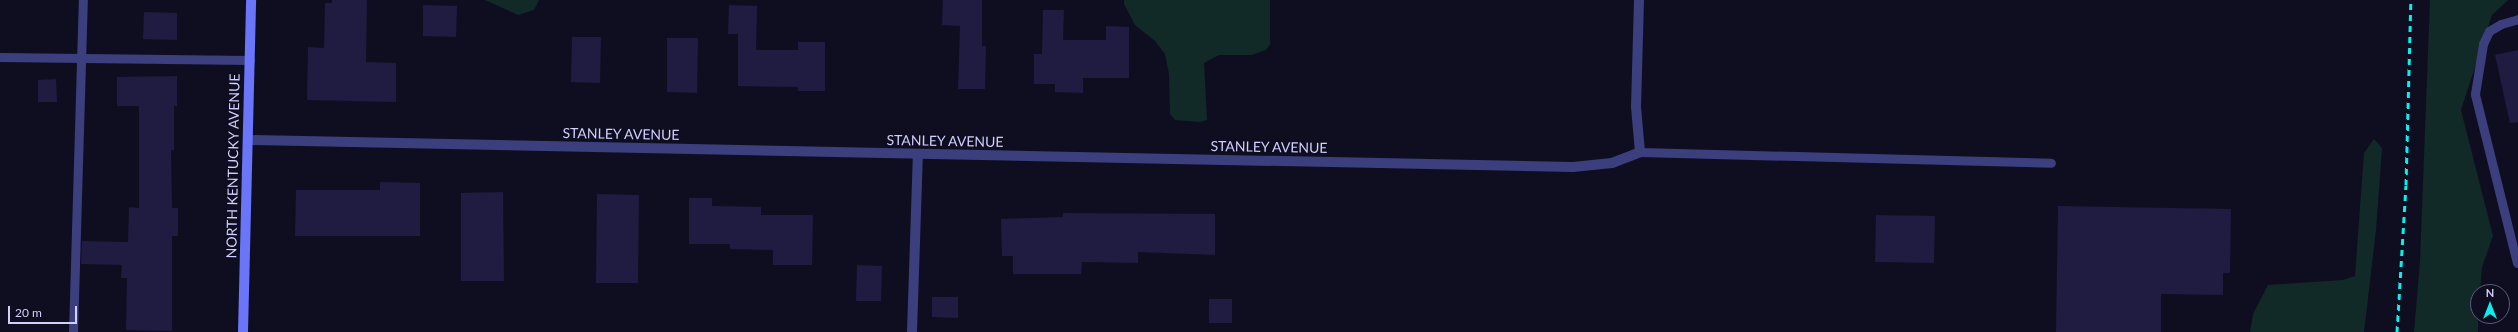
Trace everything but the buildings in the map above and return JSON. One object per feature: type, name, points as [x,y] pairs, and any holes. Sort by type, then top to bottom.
[{"type":"street","name":"NORTH KENTUCKY AVENUE","points":[[243,332],[251,0]]},
{"type":"street","points":[[1639,0],[1636,107],[1640,152]]},
{"type":"street","name":"STANLEY AVENUE","points":[[248,140],[1573,167],[1612,163],[1640,152]]},
{"type":"street","points":[[912,332],[918,154]]},
{"type":"lane","points":[[73,332],[83,0]]},
{"type":"lane","points":[[2517,263],[2475,94],[2483,44],[2489,31],[2501,24],[2518,20]]},
{"type":"lane","points":[[0,57],[250,60]]},
{"type":"lane","points":[[1640,152],[2051,163]]},
{"type":"green space","points":[[485,0],[539,0],[534,10],[518,15]]},
{"type":"green space","points":[[1124,0],[1270,0],[1270,44],[1266,50],[1251,55],[1219,55],[1204,63],[1207,120],[1200,122],[1175,120],[1170,114],[1169,74],[1165,54],[1155,41],[1135,25],[1124,4]]},
{"type":"green space","points":[[2430,0],[2508,0],[2492,15],[2461,110],[2493,236],[2482,267],[2481,284],[2470,284],[2470,324],[2478,324],[2478,332],[2414,332],[2420,262]]},
{"type":"green space","points":[[2374,139],[2382,148],[2376,230],[2364,332],[2250,332],[2253,314],[2268,285],[2343,280],[2355,276],[2364,153]]},
{"type":"railway","points":[[2397,332],[2406,185],[2411,0]]}]
